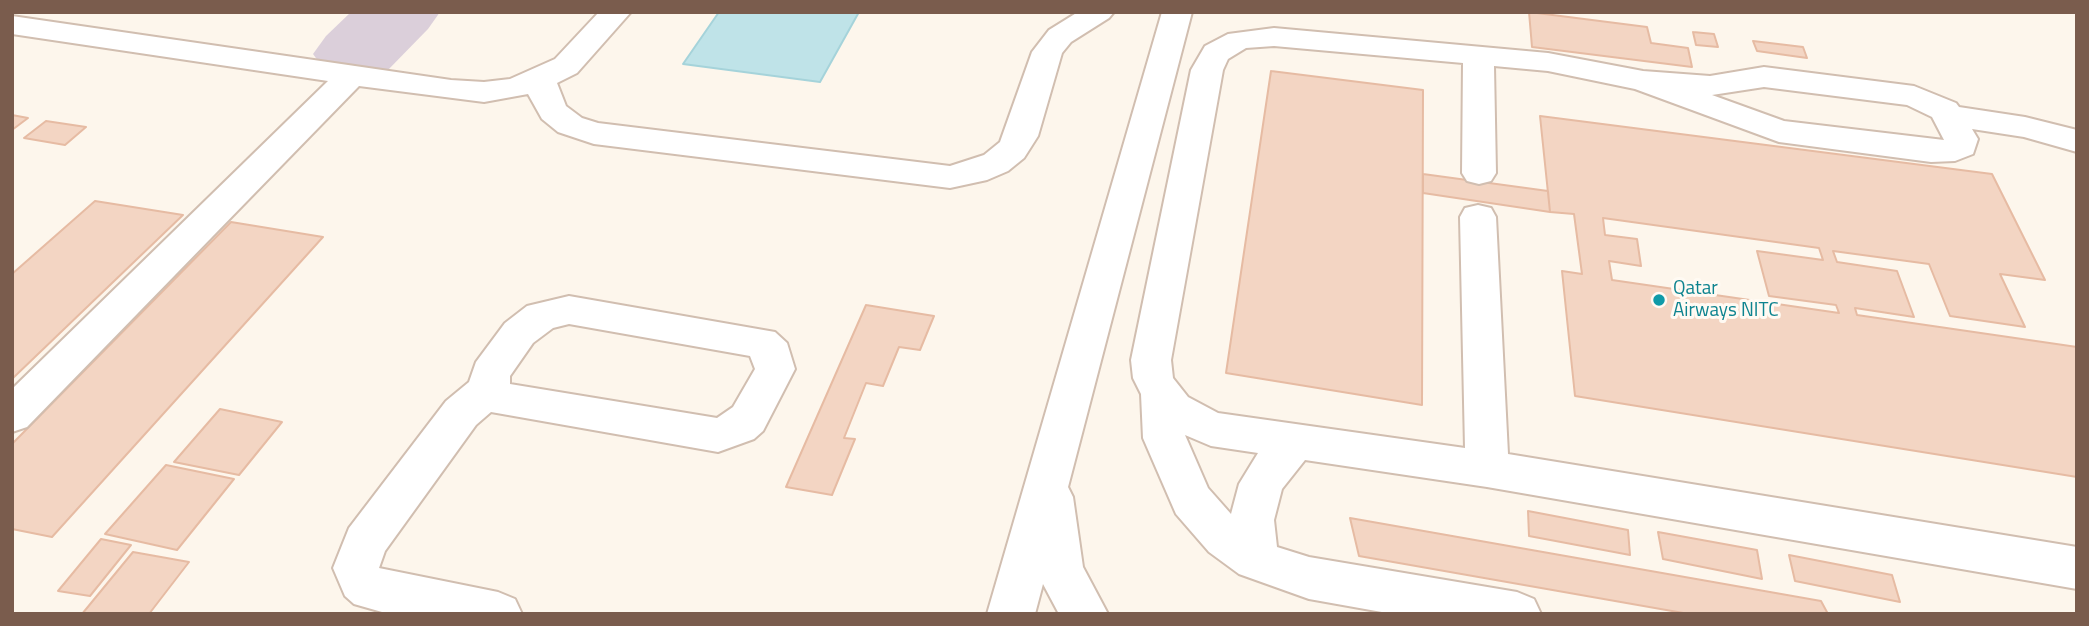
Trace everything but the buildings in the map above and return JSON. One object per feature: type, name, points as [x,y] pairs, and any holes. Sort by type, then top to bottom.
[{"type":"lane","points":[[12,25],[351,76],[484,92],[541,79],[566,66],[583,51],[616,12]]},
{"type":"lane","points":[[541,79],[544,96],[553,112],[570,125],[594,133],[950,177],[975,172],[996,163],[1012,150],[1021,136],[1047,52],[1060,36],[1099,12]]},
{"type":"lane","points":[[1011,614],[1177,12]]},
{"type":"lane","points":[[2077,141],[2025,127],[1951,116],[1939,106],[1914,96],[1782,79],[1746,79],[1710,86],[1643,81],[1548,62],[1274,37],[1239,40],[1216,53],[1207,70],[1154,343],[1153,378],[1161,394],[1174,409],[1211,429],[1487,469],[2077,568]]},
{"type":"lane","points":[[1478,57],[1479,173]]},
{"type":"lane","points":[[12,415],[351,76]]},
{"type":"lane","points":[[1643,81],[1779,131],[1931,151],[1955,150],[1961,146],[1951,116]]},
{"type":"lane","points":[[1478,217],[1487,469]]},
{"type":"lane","points":[[489,389],[502,399],[718,435],[739,427],[748,419],[772,376],[776,360],[761,343],[569,310],[541,316],[519,333],[491,373],[489,389],[461,413],[365,542],[356,568],[361,580],[371,589],[498,614]]},
{"type":"lane","points":[[1161,394],[1164,438],[1192,501],[1225,538],[1255,559],[1309,578],[1517,614]]},
{"type":"lane","points":[[1255,559],[1252,520],[1261,484],[1281,455],[1297,442]]},
{"type":"lane","points":[[1049,476],[1060,571],[1084,614]]},
{"type":"water","points":[[719,12],[859,12],[820,82],[683,64]]},
{"type":"taxiway","points":[[356,54],[399,12]]},
{"type":"place","name":"Qatar Airways NITC","points":[[1659,300]]}]
